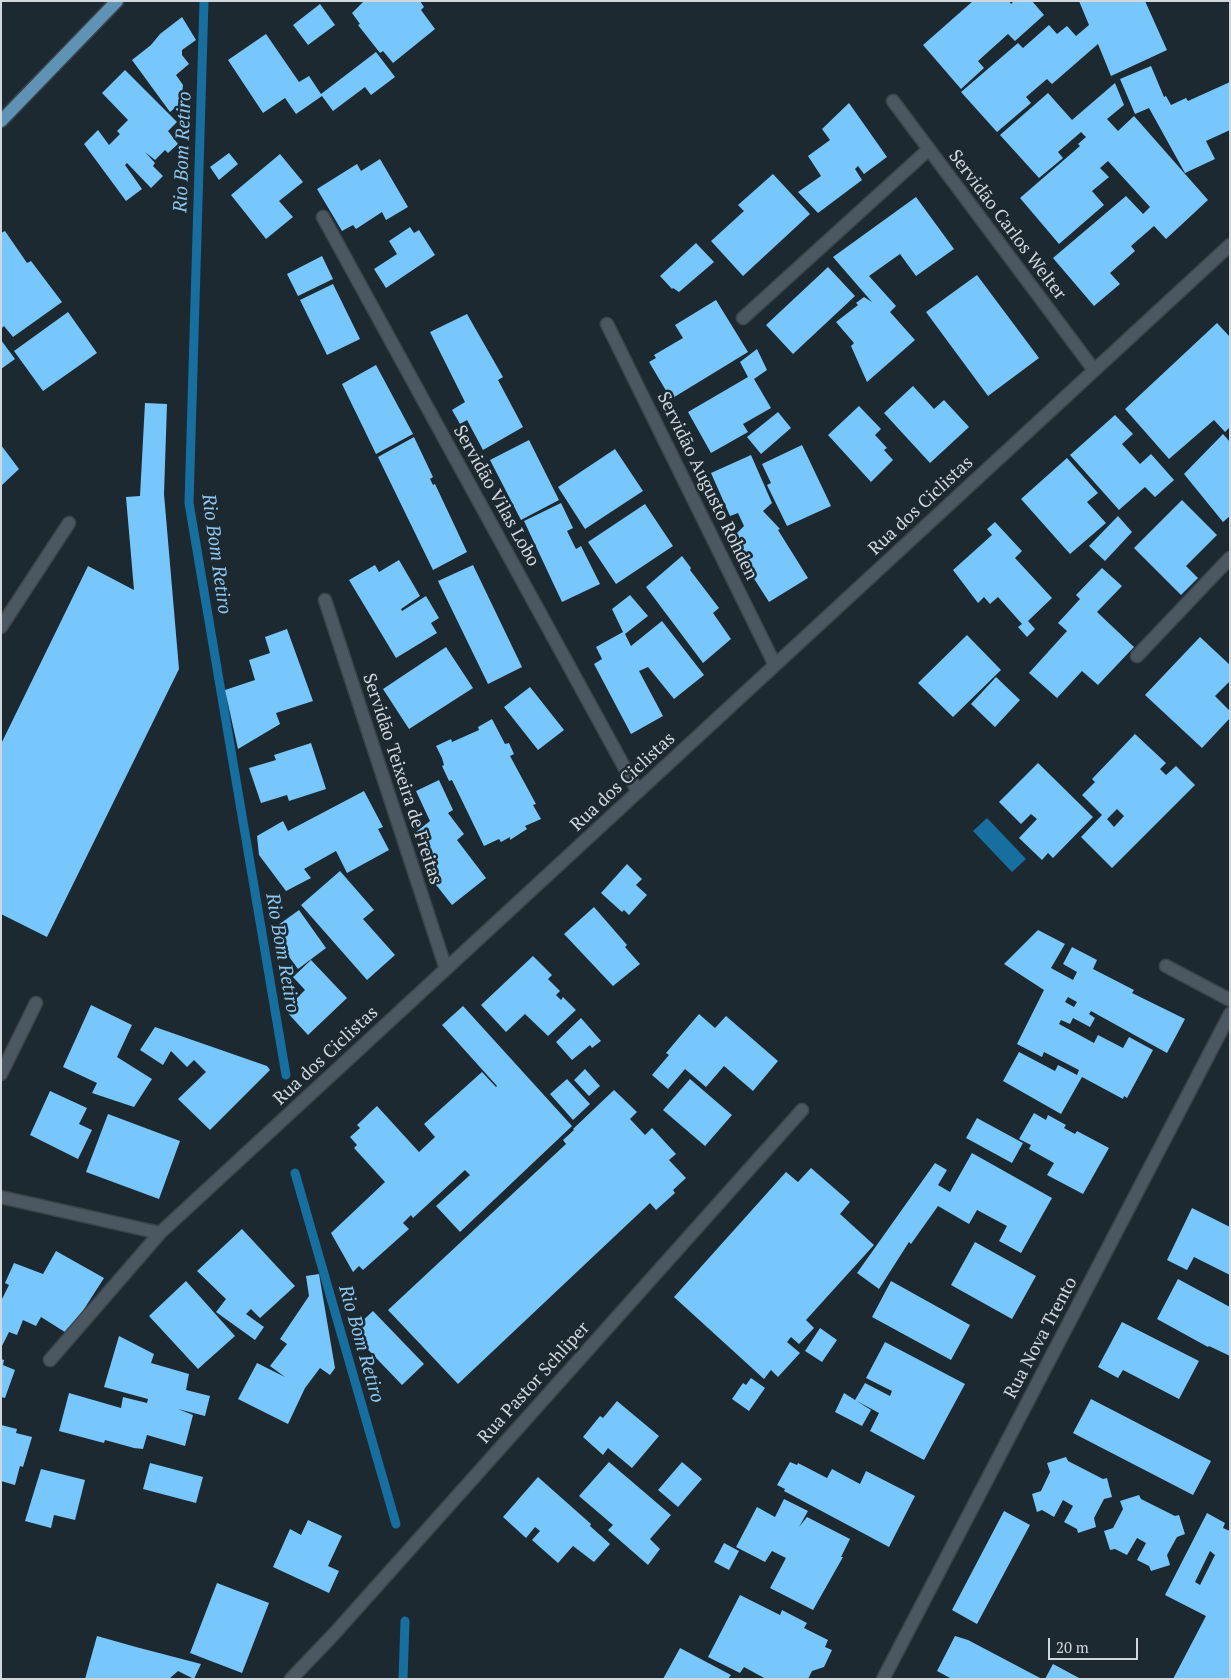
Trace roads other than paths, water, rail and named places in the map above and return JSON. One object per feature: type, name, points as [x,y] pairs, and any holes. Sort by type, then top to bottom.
[{"type":"main road","points":[[1,121],[117,1]]},
{"type":"street","name":"Servidão Carlos Welter","points":[[893,101],[1094,370]]},
{"type":"street","points":[[743,318],[929,150]]},
{"type":"street","name":"Servidão Vilas Lobo","points":[[323,217],[638,792]]},
{"type":"street","name":"Rua dos Ciclistas","points":[[50,1360],[160,1233],[1230,244]]},
{"type":"street","name":"Servidão Augusto Rohden","points":[[607,324],[775,665]]},
{"type":"street","points":[[1,627],[69,523]]},
{"type":"street","points":[[1137,656],[1230,558]]},
{"type":"street","name":"Servidão Teixeira de Freitas","points":[[325,600],[446,969]]},
{"type":"street","points":[[1166,966],[1230,1000]]},
{"type":"street","points":[[1,1074],[36,1003]]},
{"type":"street","name":"Rua Nova Trento","points":[[883,1679],[1230,1014]]},
{"type":"street","name":"Rua Pastor Schliper","points":[[291,1679],[334,1634],[802,1110]]},
{"type":"street","points":[[1,1197],[160,1233]]},
{"type":"water","points":[[987,818],[1026,859],[1012,872],[973,831]]},
{"type":"waterway","name":"Rio Bom Retiro","points":[[204,1],[189,503],[286,1075]]},
{"type":"waterway","name":"Rio Bom Retiro","points":[[295,1173],[396,1524]]},
{"type":"waterway","name":"Rio Bom Retiro","points":[[403,1679],[405,1621]]}]
